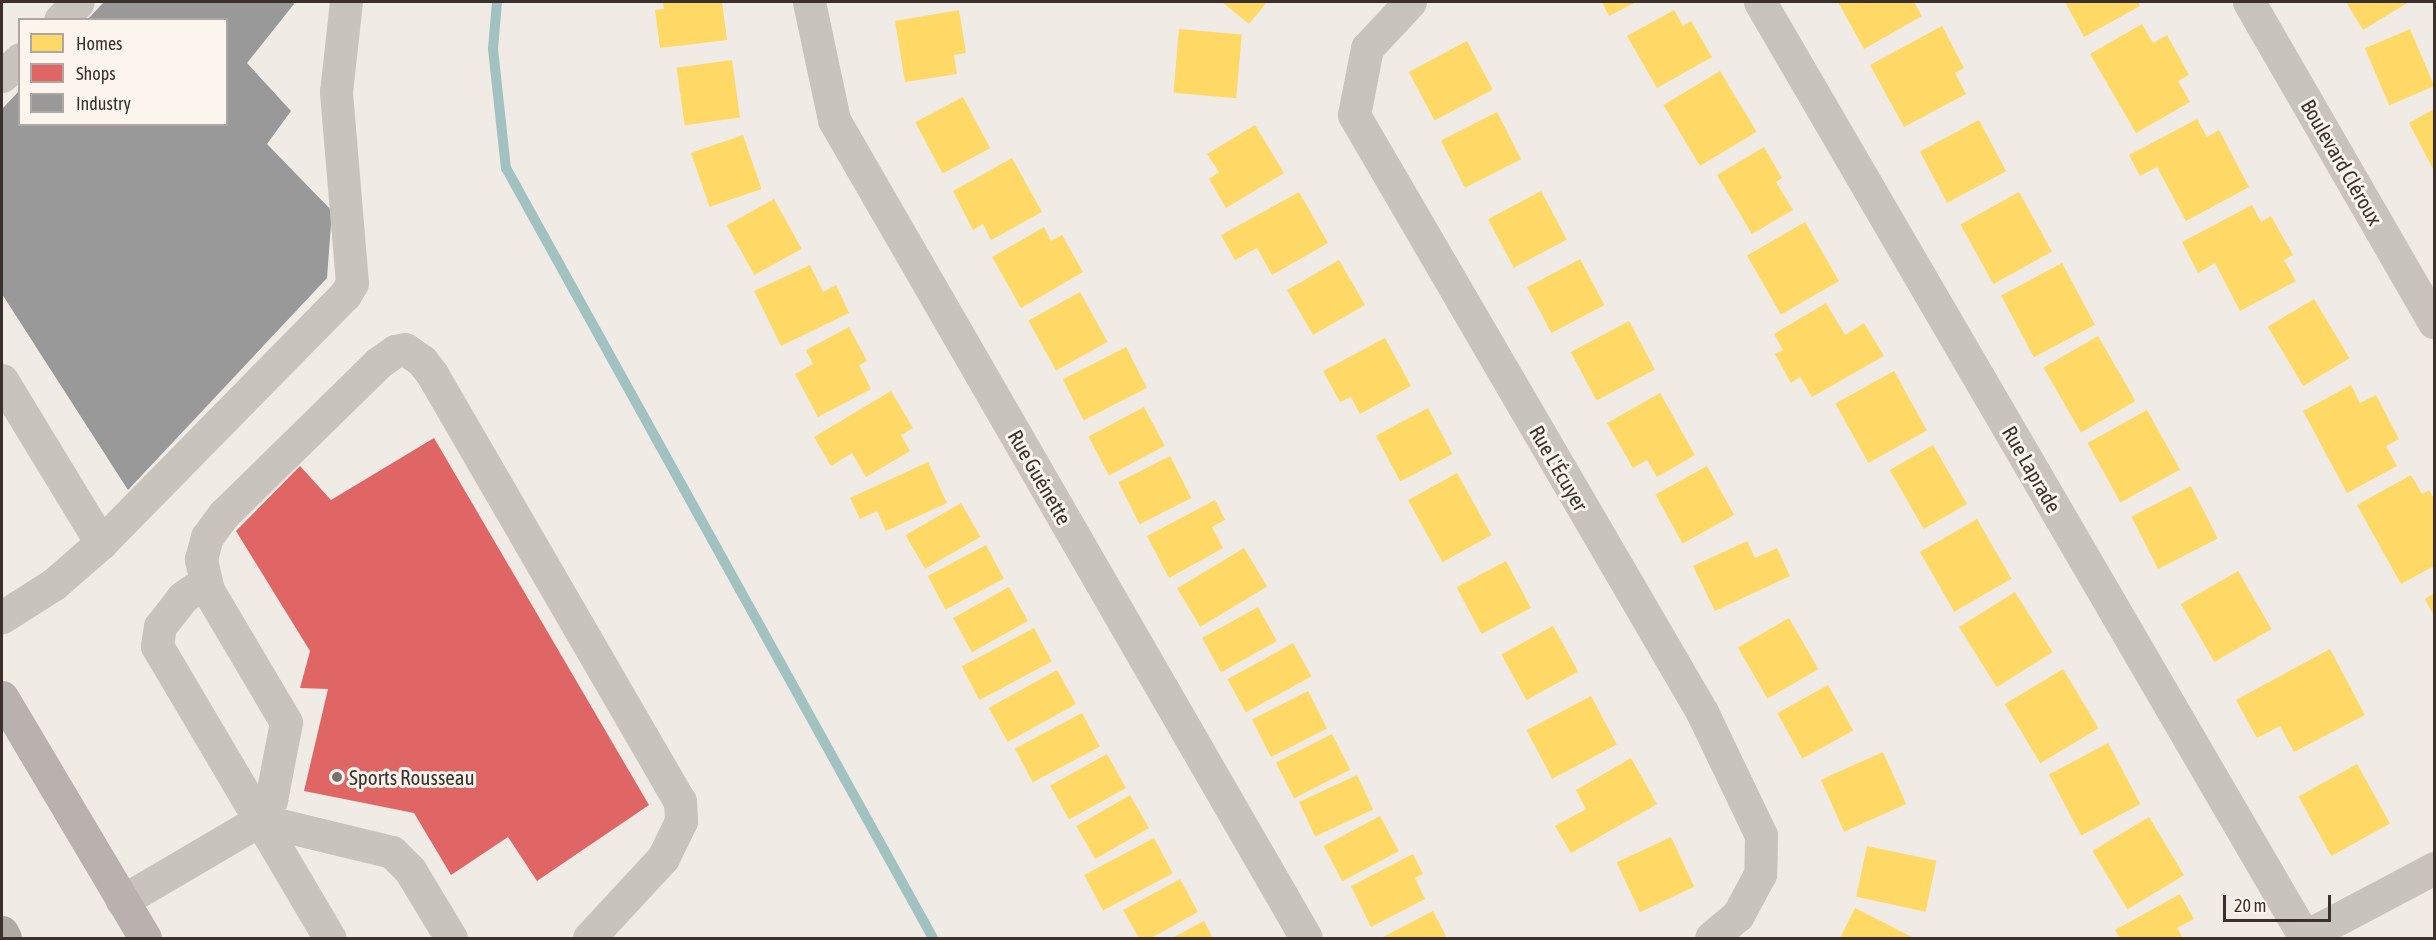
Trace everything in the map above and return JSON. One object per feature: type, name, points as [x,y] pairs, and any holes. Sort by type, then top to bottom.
[{"type":"highway","points":[[2,932],[4,939]]},
{"type":"main road","points":[[2,697],[144,939]]},
{"type":"street","points":[[62,18],[78,2]]},
{"type":"street","points":[[2,617],[54,584],[101,543],[345,295],[352,283],[350,225],[336,93],[346,2]]},
{"type":"street","name":"Rue Guénette","points":[[809,2],[834,120],[1306,939]]},
{"type":"street","name":"Rue L'Écuyer","points":[[1410,2],[1367,48],[1354,115],[1702,712],[1761,836],[1760,874],[1738,915],[1711,939]]},
{"type":"street","name":"Rue Laprade","points":[[1760,2],[2303,937]]},
{"type":"street","name":"Boulevard Cléroux","points":[[2249,2],[2434,322]]},
{"type":"street","points":[[2,76],[18,61]]},
{"type":"street","points":[[122,901],[260,820],[271,800],[286,722],[205,582],[203,548],[224,514],[386,356],[405,349],[422,360],[680,801],[681,821],[663,858],[589,939]]},
{"type":"street","points":[[2,380],[101,543]]},
{"type":"street","points":[[205,582],[183,597],[155,639],[330,939]]},
{"type":"street","points":[[260,820],[392,852],[410,870],[451,939]]},
{"type":"street","points":[[2303,937],[2434,868]]},
{"type":"building: Homes","points":[[663,2],[722,2],[727,40],[660,48],[655,10],[664,9]]},
{"type":"building: Homes","points":[[1222,2],[1267,2],[1249,24]]},
{"type":"building: Homes","points":[[1602,2],[1636,2],[1609,16]]},
{"type":"building: Homes","points":[[1838,2],[1914,2],[1922,16],[1864,49]]},
{"type":"building: Homes","points":[[2065,2],[2138,2],[2140,6],[2084,37]]},
{"type":"building: Homes","points":[[2346,2],[2406,2],[2407,3],[2363,30]]},
{"type":"building: Homes","points":[[959,10],[966,53],[954,55],[957,74],[905,82],[895,21]]},
{"type":"building: Homes","points":[[1674,10],[1683,26],[1691,21],[1712,57],[1657,88],[1627,36]]},
{"type":"building: Homes","points":[[2142,24],[2153,43],[2167,35],[2189,75],[2178,81],[2190,102],[2136,133],[2090,54]]},
{"type":"building: Homes","points":[[1942,26],[1964,68],[1955,73],[1966,94],[1904,127],[1870,65]]},
{"type":"building: Homes","points":[[1179,29],[1242,34],[1236,98],[1173,93]]},
{"type":"building: Homes","points":[[2410,29],[2434,86],[2389,105],[2365,48]]},
{"type":"building: Homes","points":[[1467,41],[1493,90],[1435,121],[1409,72]]},
{"type":"building: Homes","points":[[732,60],[740,117],[685,125],[677,68]]},
{"type":"building: Homes","points":[[1720,71],[1757,132],[1700,166],[1663,105]]},
{"type":"building: Homes","points":[[963,97],[990,148],[943,174],[915,122]]},
{"type":"building: Homes","points":[[2434,109],[2434,171],[2409,123]]},
{"type":"building: Homes","points":[[1497,112],[1521,159],[1465,188],[1441,141]]},
{"type":"building: Homes","points":[[2197,119],[2207,137],[2219,130],[2249,187],[2186,221],[2157,167],[2140,176],[2129,155]]},
{"type":"building: Homes","points":[[1979,120],[2006,171],[1947,203],[1920,151]]},
{"type":"building: Homes","points":[[1255,125],[1284,173],[1226,208],[1209,179],[1219,172],[1207,154]]},
{"type":"building: Homes","points":[[743,135],[762,189],[710,207],[691,153]]},
{"type":"building: Homes","points":[[1764,147],[1782,178],[1776,182],[1793,210],[1752,234],[1717,175]]},
{"type":"building: Homes","points":[[1012,158],[1042,212],[991,240],[983,224],[973,230],[953,191]]},
{"type":"building: Homes","points":[[1541,191],[1567,240],[1514,268],[1488,219]]},
{"type":"building: Homes","points":[[1299,192],[1328,243],[1272,275],[1257,248],[1235,260],[1221,235]]},
{"type":"building: Homes","points":[[2019,192],[2052,251],[1993,284],[1960,224]]},
{"type":"building: Homes","points":[[774,199],[802,249],[754,275],[727,225]]},
{"type":"building: Homes","points":[[2252,205],[2261,222],[2271,216],[2293,255],[2284,260],[2296,281],[2240,311],[2215,263],[2198,273],[2182,242]]},
{"type":"building: Homes","points":[[1805,222],[1839,281],[1781,314],[1747,256]]},
{"type":"building: Homes","points":[[1044,227],[1051,241],[1062,235],[1083,272],[1021,308],[992,257]]},
{"type":"building: Homes","points":[[1580,259],[1604,305],[1551,333],[1527,287]]},
{"type":"building: Homes","points":[[1339,260],[1365,305],[1313,335],[1287,290]]},
{"type":"building: Homes","points":[[2062,263],[2095,325],[2034,357],[2001,295]]},
{"type":"building: Homes","points":[[810,265],[823,292],[836,285],[849,313],[781,346],[754,291]]},
{"type":"building: Homes","points":[[1080,292],[1108,342],[1056,370],[1028,321]]},
{"type":"building: Homes","points":[[2314,299],[2350,358],[2303,386],[2268,327]]},
{"type":"building: Homes","points":[[1826,303],[1845,335],[1864,323],[1884,356],[1812,397],[1800,377],[1791,383],[1775,354],[1783,350],[1774,334]]},
{"type":"building: Homes","points":[[1629,321],[1655,370],[1597,401],[1571,352]]},
{"type":"building: Homes","points":[[849,327],[867,361],[859,365],[871,389],[818,417],[795,374],[813,364],[806,350]]},
{"type":"building: Homes","points":[[2098,336],[2136,401],[2081,432],[2043,368]]},
{"type":"building: Homes","points":[[1385,338],[1411,386],[1360,414],[1351,397],[1340,402],[1323,371]]},
{"type":"building: Homes","points":[[1126,347],[1147,388],[1084,420],[1063,379]]},
{"type":"building: Homes","points":[[1894,371],[1927,430],[1868,463],[1835,403]]},
{"type":"building: Homes","points":[[2351,385],[2360,403],[2376,395],[2399,439],[2386,446],[2397,466],[2347,493],[2303,411]]},
{"type":"building: Homes","points":[[891,391],[913,428],[901,435],[910,451],[866,477],[852,453],[831,466],[814,437]]},
{"type":"building: Homes","points":[[1660,393],[1695,455],[1657,477],[1647,460],[1633,468],[1607,423]]},
{"type":"building: Homes","points":[[1144,407],[1165,446],[1109,475],[1088,437]]},
{"type":"building: Homes","points":[[1428,408],[1452,454],[1400,482],[1376,436]]},
{"type":"building: Homes","points":[[2147,410],[2180,469],[2120,502],[2088,443]]},
{"type":"building: Homes","points":[[1933,445],[1967,504],[1924,529],[1890,470]]},
{"type":"building: Homes","points":[[1170,456],[1191,498],[1140,524],[1118,482]]},
{"type":"building: Homes","points":[[928,462],[947,503],[886,531],[877,511],[860,519],[850,498]]},
{"type":"building: Homes","points":[[1707,466],[1734,515],[1683,544],[1655,495]]},
{"type":"building: Homes","points":[[1457,473],[1491,535],[1442,562],[1408,500]]},
{"type":"building: Homes","points":[[2411,475],[2422,494],[2429,490],[2434,499],[2434,566],[2401,584],[2357,505]]},
{"type":"building: Homes","points":[[2191,486],[2218,539],[2158,569],[2131,516]]},
{"type":"building: Homes","points":[[1215,500],[1225,520],[1212,527],[1223,548],[1169,578],[1147,536]]},
{"type":"building: Homes","points":[[961,503],[980,537],[925,569],[906,535]]},
{"type":"building: Homes","points":[[1977,519],[2012,579],[1954,612],[1920,552]]},
{"type":"building: Homes","points":[[1747,541],[1755,558],[1777,548],[1790,576],[1715,611],[1693,566]]},
{"type":"building: Homes","points":[[986,545],[1004,579],[946,610],[928,576]]},
{"type":"building: Homes","points":[[1244,548],[1267,587],[1200,627],[1177,588]]},
{"type":"building: Homes","points":[[1506,561],[1531,608],[1481,634],[1457,587]]},
{"type":"building: Homes","points":[[2238,571],[2272,629],[2214,662],[2181,604]]},
{"type":"building: Homes","points":[[1009,587],[1028,621],[972,652],[953,618]]},
{"type":"building: Homes","points":[[2015,592],[2053,652],[1997,687],[1959,627]]},
{"type":"building: Homes","points":[[2434,593],[2434,616],[2425,599]]},
{"type":"building: Homes","points":[[1258,607],[1277,641],[1221,672],[1202,638]]},
{"type":"building: Homes","points":[[1789,618],[1818,669],[1767,699],[1738,648]]},
{"type":"building: Homes","points":[[1553,626],[1578,671],[1527,700],[1501,655]]},
{"type":"building: Homes","points":[[1034,628],[1052,662],[979,700],[962,666]]},
{"type":"building: Homes","points":[[1293,643],[1311,676],[1246,713],[1227,679]]},
{"type":"building: Homes","points":[[2330,649],[2365,715],[2294,752],[2280,726],[2257,738],[2236,700]]},
{"type":"building: Homes","points":[[2063,669],[2099,728],[2040,763],[2005,704]]},
{"type":"building: Homes","points":[[1057,670],[1076,704],[1008,742],[989,708]]},
{"type":"building: Homes","points":[[1828,685],[1853,730],[1802,759],[1777,713]]},
{"type":"building: Homes","points":[[1308,691],[1327,728],[1271,757],[1252,720]]},
{"type":"building: Homes","points":[[1591,696],[1617,745],[1552,779],[1527,730]]},
{"type":"building: Homes","points":[[1082,713],[1100,747],[1033,782],[1015,749]]},
{"type":"building: Homes","points":[[1332,734],[1350,770],[1294,798],[1276,763]]},
{"type":"building: Homes","points":[[2108,743],[2140,804],[2081,835],[2049,774]]},
{"type":"building: Homes","points":[[1883,752],[1906,804],[1844,832],[1821,780]]},
{"type":"building: Homes","points":[[1107,754],[1126,788],[1069,820],[1050,786]]},
{"type":"building: Homes","points":[[1631,758],[1657,804],[1571,853],[1555,826],[1586,809],[1576,790]]},
{"type":"building: Homes","points":[[2357,764],[2390,823],[2331,856],[2298,796]]},
{"type":"building: Homes","points":[[1357,775],[1373,809],[1315,836],[1299,802]]},
{"type":"building: Homes","points":[[1130,795],[1149,828],[1095,859],[1076,826]]},
{"type":"building: Homes","points":[[1380,816],[1399,851],[1342,881],[1323,846]]},
{"type":"building: Homes","points":[[2149,817],[2184,875],[2127,909],[2092,851]]},
{"type":"building: Homes","points":[[1671,837],[1694,887],[1640,912],[1617,862]]},
{"type":"building: Homes","points":[[1154,838],[1173,873],[1103,910],[1084,875]]},
{"type":"building: Homes","points":[[1867,846],[1936,861],[1926,912],[1856,897]]},
{"type":"building: Homes","points":[[1413,854],[1423,874],[1415,878],[1425,899],[1371,927],[1351,886]]},
{"type":"building: Homes","points":[[1180,879],[1198,912],[1151,938],[1139,938],[1123,910]]},
{"type":"building: Homes","points":[[2180,894],[2194,919],[2177,928],[2183,938],[2120,938],[2115,930]]},
{"type":"building: Homes","points":[[1855,908],[1912,937],[1912,938],[1840,938]]},
{"type":"building: Homes","points":[[1433,911],[1447,938],[1381,938]]},
{"type":"building: Homes","points":[[1204,921],[1213,938],[1172,938]]},
{"type":"building: Shops","points":[[434,438],[649,805],[537,881],[508,837],[451,875],[414,813],[304,791],[328,689],[300,688],[310,651],[236,531],[300,466],[331,500]]},
{"type":"building: Industry","points":[[104,2],[292,2],[294,4],[247,63],[291,111],[267,144],[332,211],[327,278],[128,490],[2,294],[2,109],[18,92],[18,126],[228,126],[228,18],[89,18]]},
{"type":"waterway","points":[[497,2],[493,49],[506,168],[933,938]]},
{"type":"place","name":"Sports Rousseau","points":[[337,777]]}]
